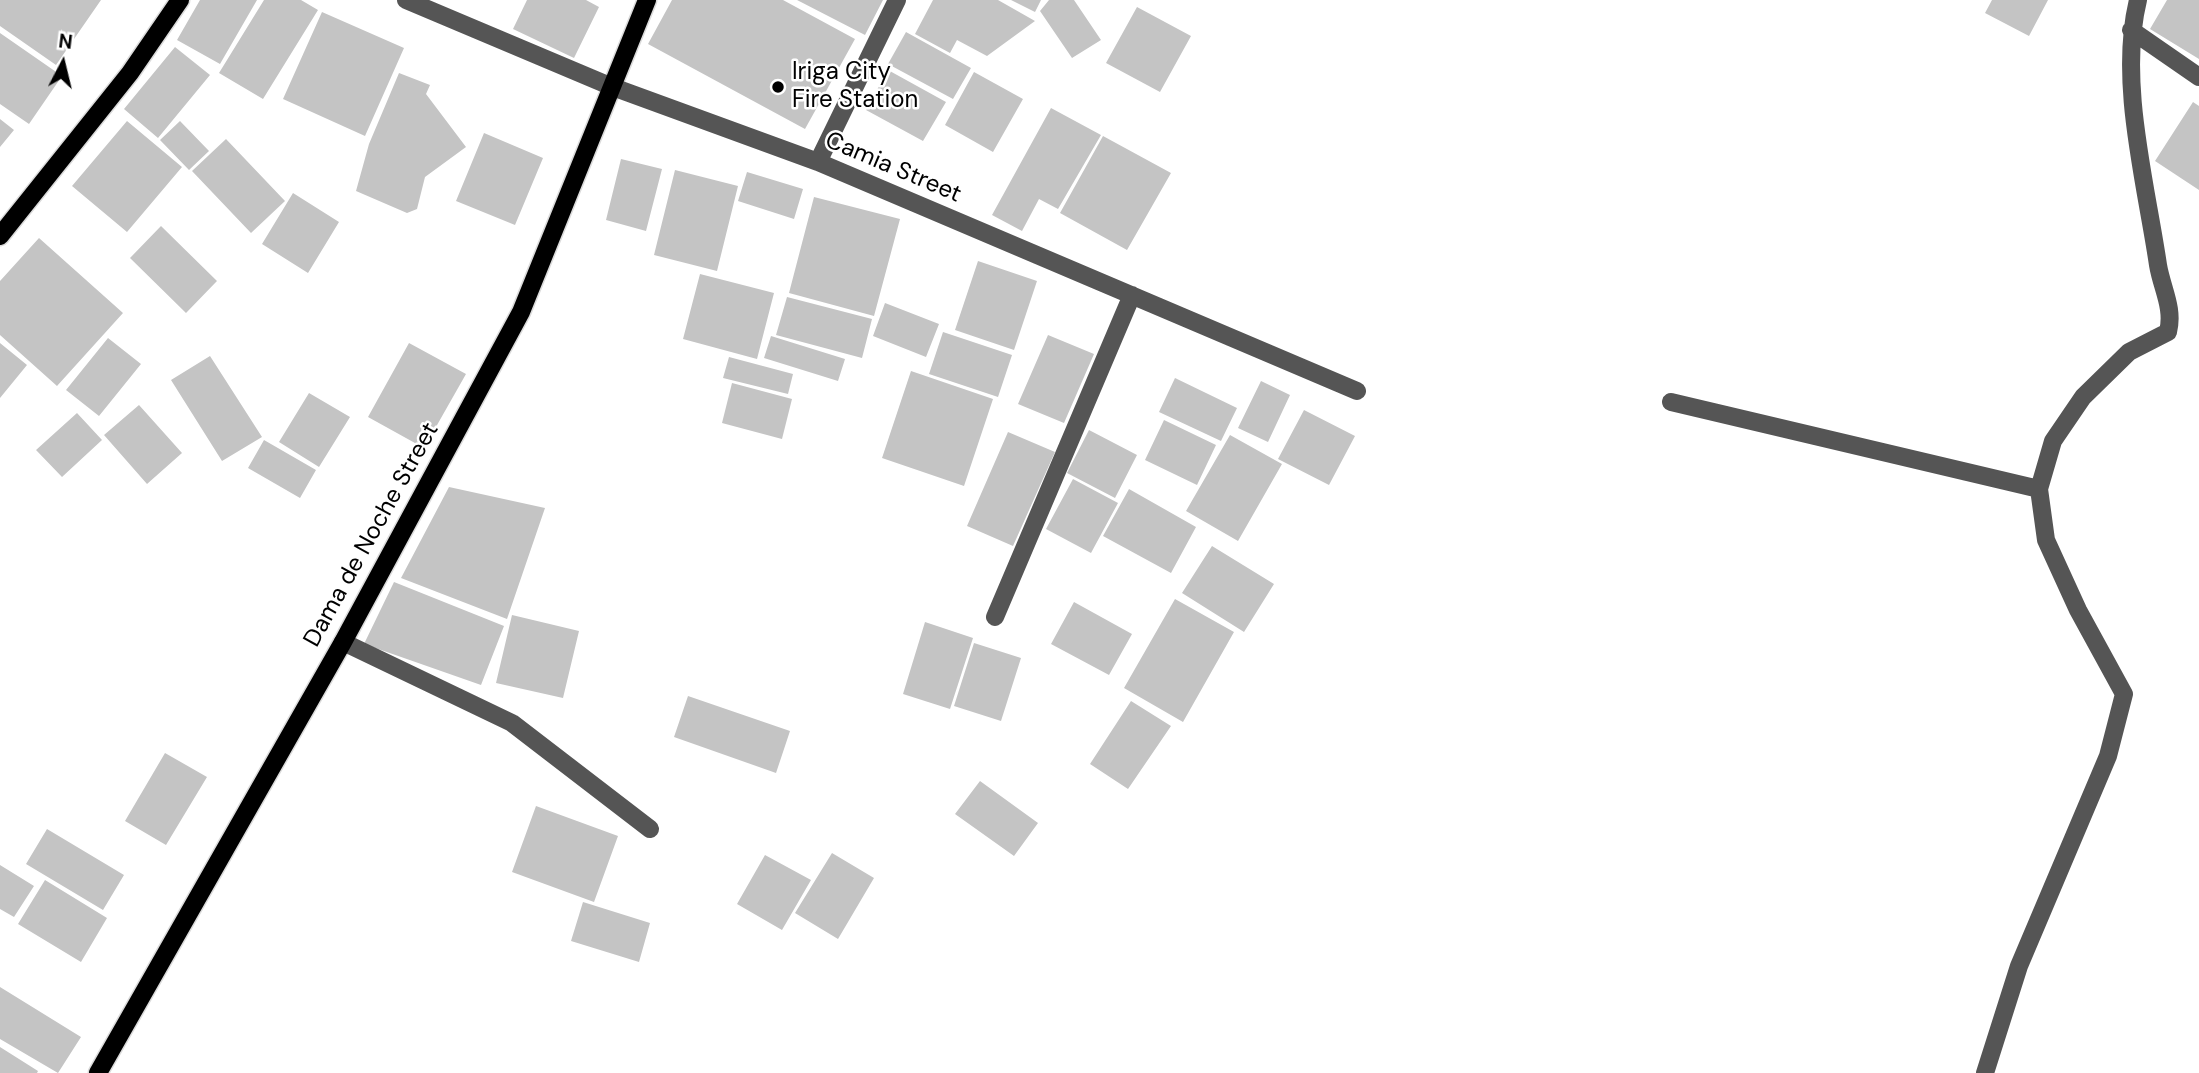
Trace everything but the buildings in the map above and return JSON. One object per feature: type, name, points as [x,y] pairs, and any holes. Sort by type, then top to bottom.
[{"type":"main road","points":[[0,236],[130,73],[180,0]]},
{"type":"main road","name":"Dama de Noche Street","points":[[98,1073],[343,642],[521,312],[610,86],[647,0]]},
{"type":"street","name":"Camia Street","points":[[406,0],[610,86],[818,162],[1357,391]]},
{"type":"street","points":[[818,162],[897,0]]},
{"type":"street","points":[[1985,1073],[2019,966],[2108,756],[2124,694],[2078,610],[2046,540],[2039,489],[2053,441],[2083,397],[2129,352],[2168,332],[2172,315],[2160,275],[2134,109],[2131,30],[2138,0]]},
{"type":"street","points":[[2131,30],[2199,76]]},
{"type":"street","points":[[995,617],[1132,295]]},
{"type":"street","points":[[1671,402],[2039,489]]},
{"type":"street","points":[[343,642],[512,723],[650,829]]},
{"type":"place","name":"Iriga City Fire Station","points":[[778,87]]}]
